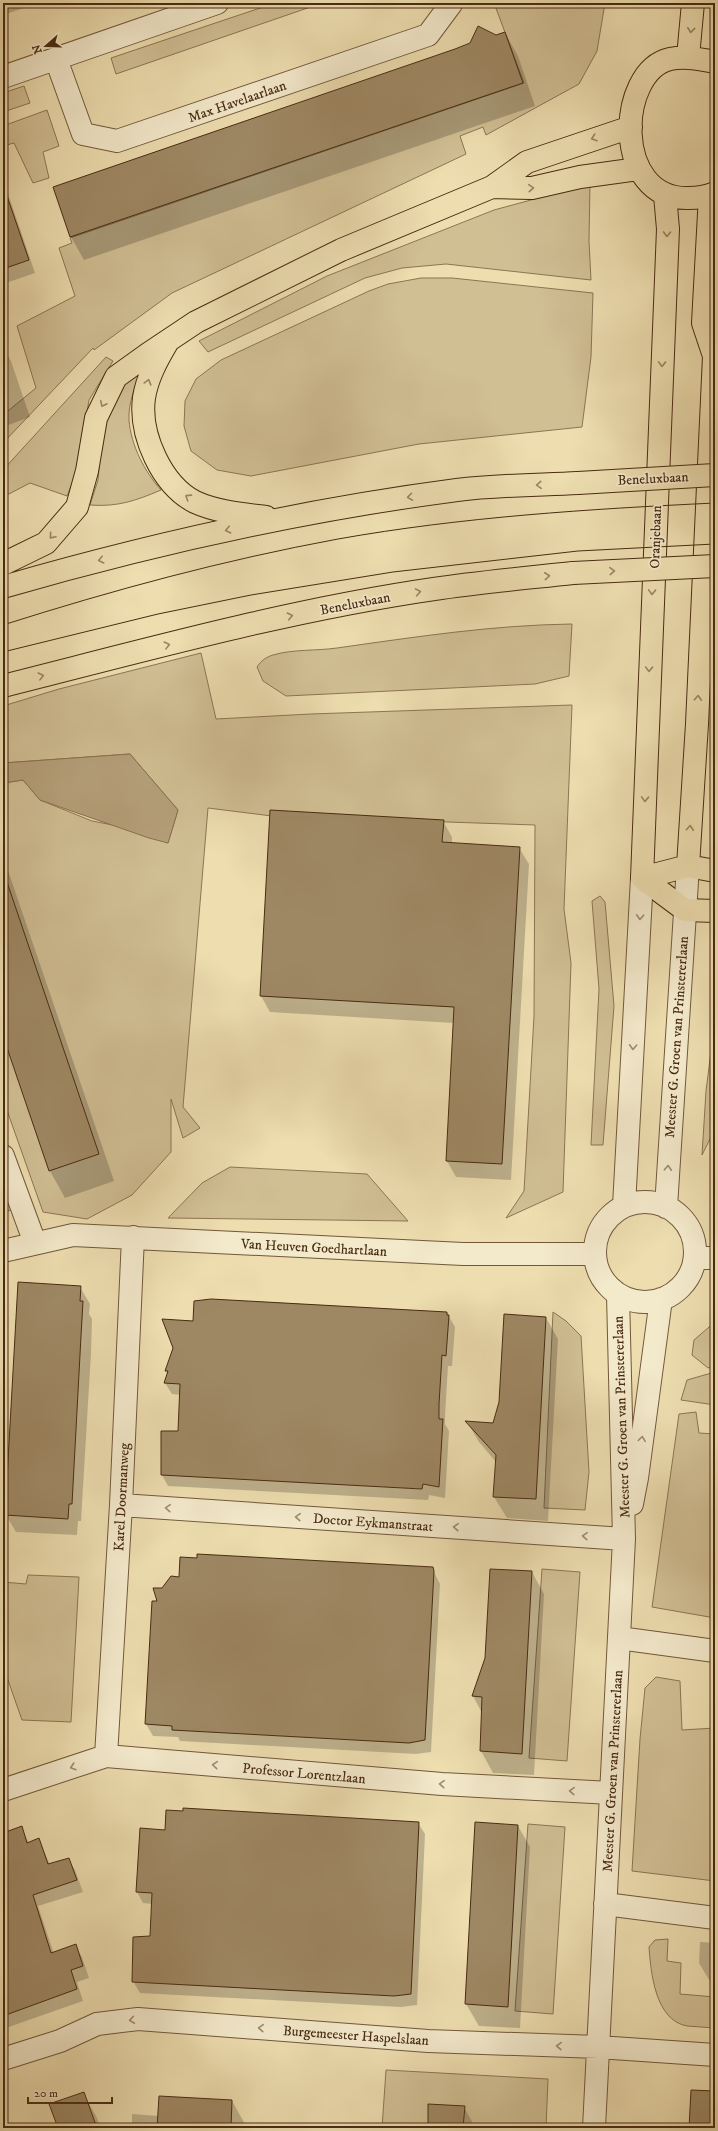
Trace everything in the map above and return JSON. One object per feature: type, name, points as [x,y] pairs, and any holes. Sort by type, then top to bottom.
[{"type":"main road","points":[[688,58],[693,3]]},
{"type":"main road","points":[[688,866],[697,724],[714,356],[703,323],[713,194],[678,198],[665,195],[651,187],[638,169],[632,150],[632,127],[635,94],[643,80],[654,68],[668,60],[688,58],[715,62]]},
{"type":"main road","points":[[3,564],[46,543],[77,507],[87,471],[96,418],[116,377],[169,340],[196,322],[341,250],[492,187],[527,162],[632,127]]},
{"type":"main road","points":[[492,187],[532,188],[580,177],[638,169]]},
{"type":"main road","name":"Oranjebaan","points":[[642,878],[668,229],[665,195]]},
{"type":"main road","points":[[169,340],[149,377],[144,399],[144,422],[151,447],[164,474],[177,490],[195,502],[221,511],[280,518]]},
{"type":"main road","name":"Beneluxbaan","points":[[3,587],[74,566],[280,518],[342,507],[459,490],[715,475]]},
{"type":"main road","name":"Beneluxbaan","points":[[3,686],[252,624],[318,610],[434,589],[573,573],[715,566]]},
{"type":"main road","points":[[642,878],[688,866],[715,871]]},
{"type":"main road","points":[[642,878],[685,910],[715,911]]},
{"type":"street","points":[[3,77],[217,3]]},
{"type":"street","name":"Max Havelaarlaan","points":[[56,59],[83,134],[117,142],[428,35],[451,4]]},
{"type":"street","name":"Meester G. Groen van Prinstererlaan","points":[[666,1207],[688,866]]},
{"type":"street","points":[[624,1206],[642,878]]},
{"type":"street","points":[[3,1156],[34,1243]]},
{"type":"street","points":[[645,1202],[666,1207],[679,1216],[688,1228],[694,1242],[705,1258],[692,1269],[684,1283],[672,1294],[661,1299],[650,1302],[639,1302],[618,1295],[604,1282],[596,1266],[595,1254],[599,1231],[610,1216],[624,1206],[645,1202]]},
{"type":"street","name":"Van Heuven Goedhartlaan","points":[[3,1251],[73,1235],[463,1254],[595,1254]]},
{"type":"street","name":"Karel Doormanweg","points":[[106,1756],[122,1505],[133,1238]]},
{"type":"street","name":"Meester G. Groen van Prinstererlaan","points":[[594,2128],[624,1538],[618,1295]]},
{"type":"street","name":"Meester G. Groen van Prinstererlaan","points":[[624,1538],[637,1478],[661,1299]]},
{"type":"street","name":"Doctor Eykmanstraat","points":[[122,1505],[624,1538]]},
{"type":"street","points":[[619,1638],[715,1651]]},
{"type":"street","name":"Professor Lorentzlaan","points":[[3,1790],[106,1756],[442,1784],[611,1793]]},
{"type":"street","points":[[605,1904],[715,1918]]},
{"type":"street","name":"Burgemeester Haspelslaan","points":[[3,2059],[60,2041],[97,2024],[138,2019],[428,2041],[598,2047],[715,2055]]},
{"type":"shaded area","points":[[275,3],[322,3],[116,74],[111,58]]},
{"type":"shaded area","points":[[494,3],[605,3],[597,51],[579,84],[486,135],[483,127],[460,136],[466,154],[172,293],[94,350],[93,348],[3,443],[3,415],[36,388],[17,326],[75,296],[59,248],[72,243],[70,238],[524,83]]},
{"type":"shaded area","points":[[24,86],[30,103],[3,112],[3,93]]},
{"type":"shaded area","points":[[47,110],[59,146],[43,152],[49,178],[33,183],[14,143],[3,146],[3,126]]},
{"type":"shaded area","points":[[590,184],[589,241],[591,280],[446,264],[402,268],[365,278],[208,352],[199,341],[327,276],[494,210]]},
{"type":"shaded area","points":[[421,278],[452,278],[593,293],[591,357],[582,427],[419,444],[251,476],[217,470],[191,451],[184,426],[185,401],[196,379],[221,360],[369,291],[388,284]]},
{"type":"shaded area","points":[[106,357],[113,361],[89,400],[77,471],[67,496],[30,483],[3,497],[3,470]]},
{"type":"shaded area","points":[[133,369],[140,372],[132,396],[129,414],[130,430],[144,467],[161,490],[118,504],[90,505],[98,480],[102,434],[115,394]]},
{"type":"shaded area","points":[[572,624],[569,676],[535,684],[286,696],[263,681],[257,667],[268,657],[288,652],[337,648],[483,629]]},
{"type":"shaded area","points":[[201,653],[216,719],[311,714],[572,705],[564,909],[571,963],[563,1192],[506,1218],[524,1191],[534,1016],[535,825],[272,816],[208,808],[183,1107],[200,1128],[183,1138],[171,1099],[171,1152],[132,1195],[87,1219],[43,1212],[3,1099],[3,783],[23,780],[40,800],[92,821],[118,826],[168,843],[178,810],[130,754],[3,763],[3,706],[59,689]]},
{"type":"shaded area","points":[[130,754],[178,810],[168,843],[149,838],[40,800],[23,780],[3,783],[3,763]]},
{"type":"shaded area","points":[[600,896],[605,902],[614,1006],[603,1145],[591,1145],[599,989],[592,901]]},
{"type":"shaded area","points":[[715,1020],[715,1129],[702,1155],[706,1091]]},
{"type":"shaded area","points":[[230,1167],[367,1174],[408,1221],[168,1218],[202,1183]]},
{"type":"shaded area","points":[[3,1174],[17,1209],[3,1212]]},
{"type":"shaded area","points":[[553,1312],[566,1321],[581,1336],[589,1472],[585,1510],[544,1508]]},
{"type":"shaded area","points":[[715,1322],[715,1366],[708,1368],[692,1355],[694,1340]]},
{"type":"shaded area","points":[[715,1372],[715,1405],[681,1400],[687,1380]]},
{"type":"shaded area","points":[[696,1412],[699,1433],[715,1434],[715,1618],[652,1607],[679,1414]]},
{"type":"shaded area","points":[[542,1569],[580,1572],[567,1761],[529,1758]]},
{"type":"shaded area","points":[[28,1575],[79,1577],[71,1722],[22,1720],[3,1666],[3,1582],[26,1584]]},
{"type":"shaded area","points":[[656,1677],[680,1681],[682,1730],[715,1728],[715,1881],[632,1871],[640,1739],[645,1688]]},
{"type":"shaded area","points":[[528,1824],[565,1827],[553,2014],[515,2011]]},
{"type":"shaded area","points":[[668,1939],[667,1961],[681,1963],[680,1994],[715,1997],[715,2028],[687,2026],[676,2022],[668,2015],[661,2005],[653,1982],[649,1947],[655,1940]]},
{"type":"shaded area","points":[[386,2070],[548,2079],[546,2128],[382,2128]]},
{"type":"building","points":[[478,26],[496,35],[505,32],[523,83],[70,237],[53,187],[455,49],[470,43]]},
{"type":"building","points":[[3,196],[7,196],[29,260],[3,269]]},
{"type":"building","points":[[270,810],[444,820],[442,842],[520,847],[502,1164],[446,1161],[454,1007],[260,996]]},
{"type":"building","points":[[7,882],[99,1154],[49,1171],[3,1036],[3,883]]},
{"type":"building","points":[[18,1282],[81,1286],[80,1301],[83,1301],[72,1504],[69,1504],[68,1519],[5,1515]]},
{"type":"building","points":[[211,1299],[447,1312],[447,1315],[449,1315],[446,1356],[442,1355],[439,1404],[439,1419],[443,1419],[439,1487],[423,1484],[422,1489],[161,1475],[161,1431],[178,1431],[180,1384],[164,1383],[168,1371],[165,1371],[173,1348],[162,1319],[193,1321],[194,1301]]},
{"type":"building","points":[[504,1314],[546,1317],[536,1499],[493,1497],[496,1455],[465,1421],[493,1423],[499,1402]]},
{"type":"building","points":[[197,1554],[433,1567],[425,1740],[409,1743],[172,1730],[172,1726],[145,1724],[152,1601],[157,1601],[153,1588],[162,1588],[171,1576],[179,1577],[180,1557],[197,1558]]},
{"type":"building","points":[[490,1569],[532,1571],[522,1754],[480,1751],[482,1697],[472,1696],[485,1658]]},
{"type":"building","points":[[183,1808],[419,1822],[411,1994],[394,1996],[132,1982],[133,1937],[150,1936],[152,1893],[136,1892],[140,1828],[165,1830],[166,1810],[183,1811]]},
{"type":"building","points":[[475,1822],[518,1825],[508,2007],[465,2004]]},
{"type":"building","points":[[22,1826],[27,1843],[39,1838],[48,1864],[69,1858],[77,1880],[33,1895],[51,1953],[76,1944],[83,1966],[71,1970],[77,1989],[3,2016],[3,1833]]},
{"type":"building","points":[[691,2090],[715,2091],[715,2128],[689,2128]]},
{"type":"building","points":[[84,2092],[97,2128],[58,2128],[49,2104]]},
{"type":"building","points":[[159,2096],[232,2100],[231,2128],[157,2128]]},
{"type":"building","points":[[428,2104],[465,2106],[463,2128],[428,2128]]},
{"type":"tram line","points":[[3,625],[127,588],[211,566],[338,539],[385,531],[526,515],[715,503]]},
{"type":"tram line","points":[[3,652],[158,614],[251,595],[393,572],[578,551],[715,544]]}]
